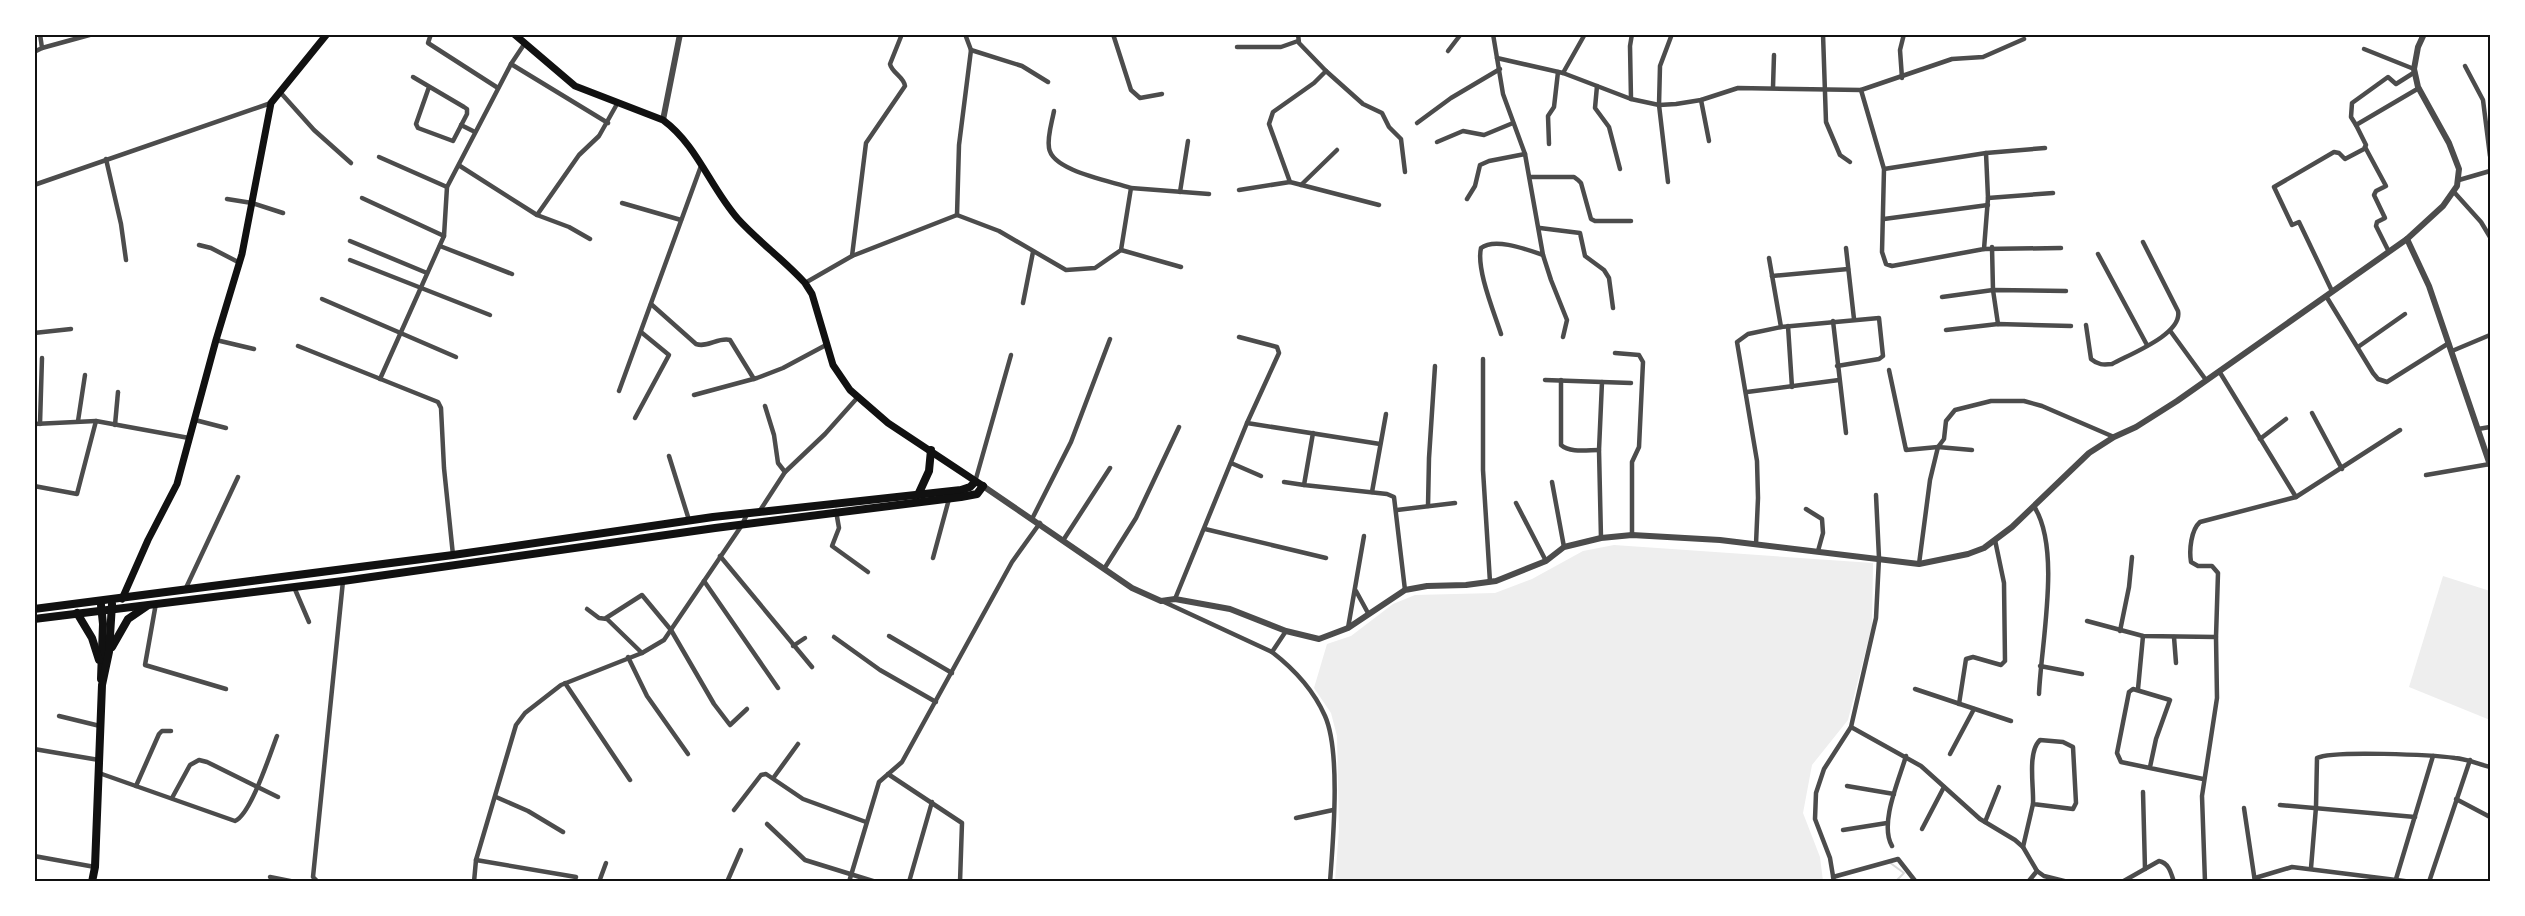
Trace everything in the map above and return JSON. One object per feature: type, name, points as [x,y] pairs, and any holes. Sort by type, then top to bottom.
[{"type":"highway","points":[[918,495],[929,471],[931,450]]},
{"type":"highway","points":[[34,609],[117,603],[185,590],[453,555],[689,520],[962,490],[979,484],[977,494],[949,499],[836,512],[343,581],[153,604],[117,603]]},
{"type":"highway","points":[[102,685],[117,603]]},
{"type":"highway","points":[[109,652],[128,619],[153,604]]},
{"type":"highway","points":[[34,618],[77,613],[101,605]]},
{"type":"highway","points":[[100,666],[103,624],[101,605]]},
{"type":"highway","points":[[77,613],[92,638],[100,666],[102,685],[95,867],[92,882]]},
{"type":"main road","points":[[117,603],[177,484],[240,262],[271,103],[327,34]]},
{"type":"main road","points":[[514,34],[575,86],[663,120],[686,140],[717,193],[739,219],[805,283],[812,294],[833,365],[850,390],[888,423],[979,484]]},
{"type":"street","points":[[40,34],[42,48]]},
{"type":"street","points":[[34,52],[93,34]]},
{"type":"street","points":[[431,34],[428,43],[498,88]]},
{"type":"street","points":[[663,120],[680,34]]},
{"type":"street","points":[[852,256],[866,143],[905,86],[904,81],[891,69],[890,64],[902,34]]},
{"type":"street","points":[[957,215],[959,145],[971,50],[965,34]]},
{"type":"street","points":[[1113,34],[1131,90],[1140,98],[1162,94]]},
{"type":"street","points":[[1298,34],[1298,41],[1326,71],[1363,104],[1382,113],[1389,127],[1401,139],[1405,172]]},
{"type":"street","points":[[1448,51],[1461,34]]},
{"type":"street","points":[[1493,34],[1503,94],[1525,154],[1544,255],[1567,320],[1563,337]]},
{"type":"street","points":[[1549,144],[1548,116],[1554,107],[1561,73],[1585,34]]},
{"type":"street","points":[[1631,99],[1630,46],[1632,34]]},
{"type":"street","points":[[1668,182],[1659,105],[1660,66],[1672,34]]},
{"type":"street","points":[[1823,34],[1826,122],[1840,155],[1850,162]]},
{"type":"street","points":[[1902,78],[1900,50],[1904,34]]},
{"type":"street","points":[[1161,601],[1175,599],[1230,609],[1286,631],[1319,639],[1348,628],[1405,590],[1427,586],[1490,582],[1517,574],[1546,561],[1564,547],[1601,538],[1632,535],[1756,544],[1919,564],[1968,554],[1984,548],[2035,508],[2076,465],[2114,437],[2136,427],[2177,401],[2389,252],[2443,206],[2454,192],[2459,180],[2459,169],[2455,155],[2419,88],[2414,70],[2418,47],[2424,34]]},
{"type":"street","points":[[1497,58],[1561,73],[1631,99],[1659,105],[1701,100],[1738,88],[1861,90],[1902,78],[1952,59],[1983,57],[2024,39]]},
{"type":"street","points":[[1237,47],[1281,47],[1298,41]]},
{"type":"street","points":[[380,379],[444,236],[447,187],[460,166],[511,64],[525,43]]},
{"type":"street","points":[[2364,49],[2414,70]]},
{"type":"street","points":[[971,50],[1022,66],[1048,82]]},
{"type":"street","points":[[1773,87],[1774,55]]},
{"type":"street","points":[[511,64],[608,123]]},
{"type":"street","points":[[2465,66],[2483,100],[2490,156]]},
{"type":"street","points":[[1417,123],[1451,98],[1500,69]]},
{"type":"street","points":[[2389,252],[2376,226],[2376,222],[2385,218],[2385,214],[2374,195],[2376,191],[2386,186],[2351,117],[2352,104],[2388,76],[2396,84],[2414,70]]},
{"type":"street","points":[[1290,182],[1269,124],[1269,117],[1314,83],[1326,71]]},
{"type":"street","points":[[413,77],[467,109],[455,139],[450,141],[418,128],[416,120],[429,87]]},
{"type":"street","points":[[1598,86],[1596,108],[1609,128],[1620,169]]},
{"type":"street","points":[[2356,125],[2419,88]]},
{"type":"street","points":[[1861,90],[1884,169],[1882,252],[1886,264],[1892,266],[1992,248],[2061,248]]},
{"type":"street","points":[[280,92],[314,130],[351,163]]},
{"type":"street","points":[[1701,100],[1709,141]]},
{"type":"street","points":[[36,186],[106,159],[271,103]]},
{"type":"street","points":[[537,214],[579,154],[599,136],[617,104]]},
{"type":"street","points":[[1054,111],[1049,148],[1053,158],[1068,169],[1131,188],[1209,194]]},
{"type":"street","points":[[1437,142],[1463,131],[1484,135],[1513,123]]},
{"type":"street","points":[[461,125],[475,132]]},
{"type":"street","points":[[1180,192],[1188,141]]},
{"type":"street","points":[[2332,291],[2299,222],[2292,225],[2274,188],[2334,152],[2339,153],[2345,159],[2365,147]]},
{"type":"street","points":[[1884,169],[1986,153],[2045,148]]},
{"type":"street","points":[[1300,185],[1337,150]]},
{"type":"street","points":[[1984,249],[1988,205],[1986,153]]},
{"type":"street","points":[[1467,199],[1475,186],[1480,165],[1525,154]]},
{"type":"street","points":[[380,157],[447,187]]},
{"type":"street","points":[[106,159],[126,260]]},
{"type":"street","points":[[460,166],[537,214],[569,227],[590,239]]},
{"type":"street","points":[[619,391],[701,166]]},
{"type":"street","points":[[2459,180],[2490,171]]},
{"type":"street","points":[[1530,177],[1574,177],[1581,183],[1591,219],[1631,221]]},
{"type":"street","points":[[1239,190],[1290,182],[1379,205]]},
{"type":"street","points":[[805,283],[852,256],[957,215],[999,231],[1066,270],[1095,268],[1121,250],[1131,188]]},
{"type":"street","points":[[2454,192],[2481,222],[2490,237]]},
{"type":"street","points":[[1988,198],[2053,193]]},
{"type":"street","points":[[362,198],[444,236]]},
{"type":"street","points":[[227,199],[252,203],[283,213]]},
{"type":"street","points":[[622,203],[681,220]]},
{"type":"street","points":[[1884,219],[1988,205]]},
{"type":"street","points":[[1540,228],[1580,233],[1585,256],[1604,270],[1609,278],[1613,308]]},
{"type":"street","points":[[2407,239],[2419,262],[2452,351],[2490,465],[2426,475]]},
{"type":"street","points":[[350,240],[427,273]]},
{"type":"street","points":[[2086,325],[2091,359],[2097,364],[2112,364],[2173,334],[2178,322],[2178,311],[2143,242]]},
{"type":"street","points":[[1501,334],[1489,296],[1481,261],[1481,248],[1485,245],[1508,244],[1544,255]]},
{"type":"street","points":[[200,246],[211,248],[240,262]]},
{"type":"street","points":[[440,246],[512,274]]},
{"type":"street","points":[[1846,248],[1854,319]]},
{"type":"street","points":[[1992,248],[1993,290],[1998,324]]},
{"type":"street","points":[[1121,250],[1181,267]]},
{"type":"street","points":[[1023,303],[1034,252]]},
{"type":"street","points":[[2098,254],[2147,345]]},
{"type":"street","points":[[1769,258],[1781,327]]},
{"type":"street","points":[[350,260],[490,315]]},
{"type":"street","points":[[1772,276],[1848,269]]},
{"type":"street","points":[[1942,297],[1993,290],[2066,291]]},
{"type":"street","points":[[2326,296],[2378,379],[2387,382],[2449,343]]},
{"type":"street","points":[[322,299],[456,357]]},
{"type":"street","points":[[651,304],[696,344],[705,345],[725,339],[730,340],[754,379]]},
{"type":"street","points":[[2358,347],[2405,314]]},
{"type":"street","points":[[1756,544],[1757,461],[1738,349],[1739,339],[1748,334],[1781,327],[1879,318],[1883,356],[1879,359],[1837,366]]},
{"type":"street","points":[[1833,321],[1846,433]]},
{"type":"street","points":[[1946,330],[1998,324],[2071,326]]},
{"type":"street","points":[[1788,326],[1792,387]]},
{"type":"street","points":[[34,333],[71,328]]},
{"type":"street","points":[[634,418],[669,355],[641,332]]},
{"type":"street","points":[[2173,334],[2206,380]]},
{"type":"street","points":[[2452,351],[2490,335]]},
{"type":"street","points":[[1175,599],[1205,530],[1246,423],[1279,351],[1277,347],[1239,337]]},
{"type":"street","points":[[1032,519],[1071,442],[1110,339]]},
{"type":"street","points":[[216,340],[254,349]]},
{"type":"street","points":[[694,395],[754,379],[783,368],[826,345]]},
{"type":"street","points":[[298,346],[438,402],[441,408],[444,468],[453,555]]},
{"type":"street","points":[[1615,353],[1639,355],[1643,362],[1639,447],[1632,462],[1632,535]]},
{"type":"street","points":[[1011,355],[979,484],[1040,523],[1132,588],[1272,652],[1287,664],[1306,686],[1326,718],[1334,765],[1329,882]]},
{"type":"street","points":[[42,358],[37,424],[96,421],[189,438]]},
{"type":"street","points":[[1483,359],[1483,470],[1490,582]]},
{"type":"street","points":[[1428,506],[1435,366]]},
{"type":"street","points":[[1889,370],[1906,450],[1938,447],[1972,450]]},
{"type":"street","points":[[2218,370],[2296,497]]},
{"type":"street","points":[[78,422],[85,375]]},
{"type":"street","points":[[1545,380],[1631,383]]},
{"type":"street","points":[[1561,380],[1561,446],[1565,449],[1599,450]]},
{"type":"street","points":[[1747,392],[1839,380]]},
{"type":"street","points":[[1601,538],[1599,450],[1602,382]]},
{"type":"street","points":[[115,424],[118,392]]},
{"type":"street","points":[[759,512],[784,472],[825,434],[858,397]]},
{"type":"street","points":[[1919,564],[1930,480],[1938,447],[1944,439],[1946,421],[1952,412],[1991,401],[2024,401],[2042,406],[2114,437]]},
{"type":"street","points":[[765,406],[774,435],[778,463],[784,472]]},
{"type":"street","points":[[2312,413],[2342,469]]},
{"type":"street","points":[[1372,492],[1386,414]]},
{"type":"street","points":[[195,420],[226,428]]},
{"type":"street","points":[[2260,439],[2286,420]]},
{"type":"street","points":[[34,486],[77,494],[96,421]]},
{"type":"street","points":[[1246,423],[1380,444]]},
{"type":"street","points":[[1104,569],[1136,518],[1179,427]]},
{"type":"street","points":[[2478,429],[2490,427]]},
{"type":"street","points":[[2205,882],[2203,779],[2217,698],[2218,573],[2212,566],[2198,566],[2191,562],[2189,553],[2196,526],[2200,522],[2296,497],[2400,430]]},
{"type":"street","points":[[1304,485],[1313,434]]},
{"type":"street","points":[[669,456],[689,520]]},
{"type":"street","points":[[1231,463],[1261,476]]},
{"type":"street","points":[[1064,540],[1110,468]]},
{"type":"street","points":[[185,590],[238,477]]},
{"type":"street","points":[[1284,482],[1391,495],[1395,500],[1397,510],[1405,590]]},
{"type":"street","points":[[1552,482],[1564,547]]},
{"type":"street","points":[[1876,495],[1879,558],[1876,618],[1851,727],[1824,769],[1816,793],[1815,819],[1830,858],[1833,879],[1898,859],[1916,882]]},
{"type":"street","points":[[933,558],[949,499]]},
{"type":"street","points":[[1516,502],[1546,561]]},
{"type":"street","points":[[1397,510],[1455,503]]},
{"type":"street","points":[[2035,508],[2047,543],[2047,579],[2039,694]]},
{"type":"street","points":[[1806,509],[1822,519],[1818,551]]},
{"type":"street","points":[[836,512],[839,528],[832,546],[868,572]]},
{"type":"street","points":[[474,882],[476,860],[516,725],[525,713],[565,683],[642,653],[664,640],[742,525],[747,514]]},
{"type":"street","points":[[850,878],[879,782],[902,762],[1012,562],[1040,523]]},
{"type":"street","points":[[1205,530],[1326,558]]},
{"type":"street","points":[[1348,628],[1364,536]]},
{"type":"street","points":[[1959,704],[1966,659],[1972,657],[2001,665],[2005,661],[2004,583],[1995,540]]},
{"type":"street","points":[[720,556],[812,667]]},
{"type":"street","points":[[2120,631],[2132,556]]},
{"type":"street","points":[[318,882],[312,879],[343,581]]},
{"type":"street","points":[[704,581],[778,688]]},
{"type":"street","points":[[294,587],[309,622]]},
{"type":"street","points":[[1356,591],[1368,613]]},
{"type":"street","points":[[587,609],[601,619],[606,618],[642,595],[671,630],[714,704],[730,725],[747,709]]},
{"type":"street","points":[[153,604],[145,665],[225,689]]},
{"type":"street","points":[[606,618],[642,653]]},
{"type":"street","points":[[2087,621],[2144,636],[2216,637]]},
{"type":"street","points":[[1272,652],[1286,631]]},
{"type":"street","points":[[889,636],[952,673]]},
{"type":"street","points":[[2138,689],[2144,636]]},
{"type":"street","points":[[834,637],[880,670],[936,702]]},
{"type":"street","points":[[2174,637],[2176,663]]},
{"type":"street","points":[[793,646],[805,638]]},
{"type":"street","points":[[628,657],[647,696],[688,754]]},
{"type":"street","points":[[2040,666],[2082,674]]},
{"type":"street","points":[[565,683],[630,780]]},
{"type":"street","points":[[1915,689],[2011,721]]},
{"type":"street","points":[[2151,767],[2156,739],[2170,700],[2138,689],[2128,692],[2118,759],[2121,762],[2203,779]]},
{"type":"street","points":[[1950,754],[1974,709]]},
{"type":"street","points":[[59,716],[100,726]]},
{"type":"street","points":[[1851,727],[1921,766],[1985,822],[2015,840],[2037,871],[2044,876],[2068,882]]},
{"type":"street","points":[[136,786],[159,734],[162,731],[171,731]]},
{"type":"street","points":[[99,772],[235,821],[242,816],[258,786],[278,736]]},
{"type":"street","points":[[2022,847],[2033,804],[2032,768],[2037,743],[2045,740],[2070,744],[2075,751],[2076,803],[2074,807],[2069,809],[2033,804]]},
{"type":"street","points":[[774,777],[798,744]]},
{"type":"street","points":[[34,749],[99,760]]},
{"type":"street","points":[[2311,868],[2316,807],[2315,761],[2322,755],[2433,756],[2469,760],[2490,767]]},
{"type":"street","points":[[1892,846],[1888,839],[1887,823],[1906,756]]},
{"type":"street","points":[[2396,879],[2433,756]]},
{"type":"street","points":[[172,798],[190,765],[199,760],[278,797]]},
{"type":"street","points":[[2429,882],[2469,760]]},
{"type":"street","points":[[734,810],[761,775],[766,774],[774,777],[803,799],[866,822]]},
{"type":"street","points":[[888,774],[962,824],[960,882]]},
{"type":"street","points":[[1847,786],[1894,794]]},
{"type":"street","points":[[1922,829],[1944,787]]},
{"type":"street","points":[[1985,822],[1999,787]]},
{"type":"street","points":[[2143,792],[2145,869]]},
{"type":"street","points":[[495,797],[528,811],[563,832]]},
{"type":"street","points":[[2456,799],[2490,817]]},
{"type":"street","points":[[909,882],[932,802]]},
{"type":"street","points":[[2280,805],[2415,817]]},
{"type":"street","points":[[2244,808],[2255,880],[2292,867],[2412,882]]},
{"type":"street","points":[[1296,818],[1333,810]]},
{"type":"street","points":[[1843,830],[1887,823]]},
{"type":"street","points":[[767,824],[805,860],[850,878],[876,882]]},
{"type":"street","points":[[727,882],[741,850]]},
{"type":"street","points":[[34,856],[95,867]]},
{"type":"street","points":[[476,860],[576,877]]},
{"type":"street","points":[[2122,882],[2159,861],[2165,862],[2174,882]]},
{"type":"street","points":[[599,882],[606,863]]},
{"type":"street","points":[[2028,882],[2037,871]]},
{"type":"street","points":[[270,877],[295,882]]},
{"type":"shaded area","points":[[1614,545],[1873,563],[1872,626],[1848,720],[1812,765],[1803,813],[1820,857],[1823,881],[1335,881],[1339,830],[1337,736],[1331,713],[1314,688],[1327,644],[1351,636],[1393,604],[1415,595],[1495,593],[1532,579],[1583,551]]},
{"type":"shaded area","points":[[2443,576],[2490,591],[2490,720],[2409,687]]},
{"type":"waterway","points":[[1889,862],[1904,873],[1895,882]]}]
